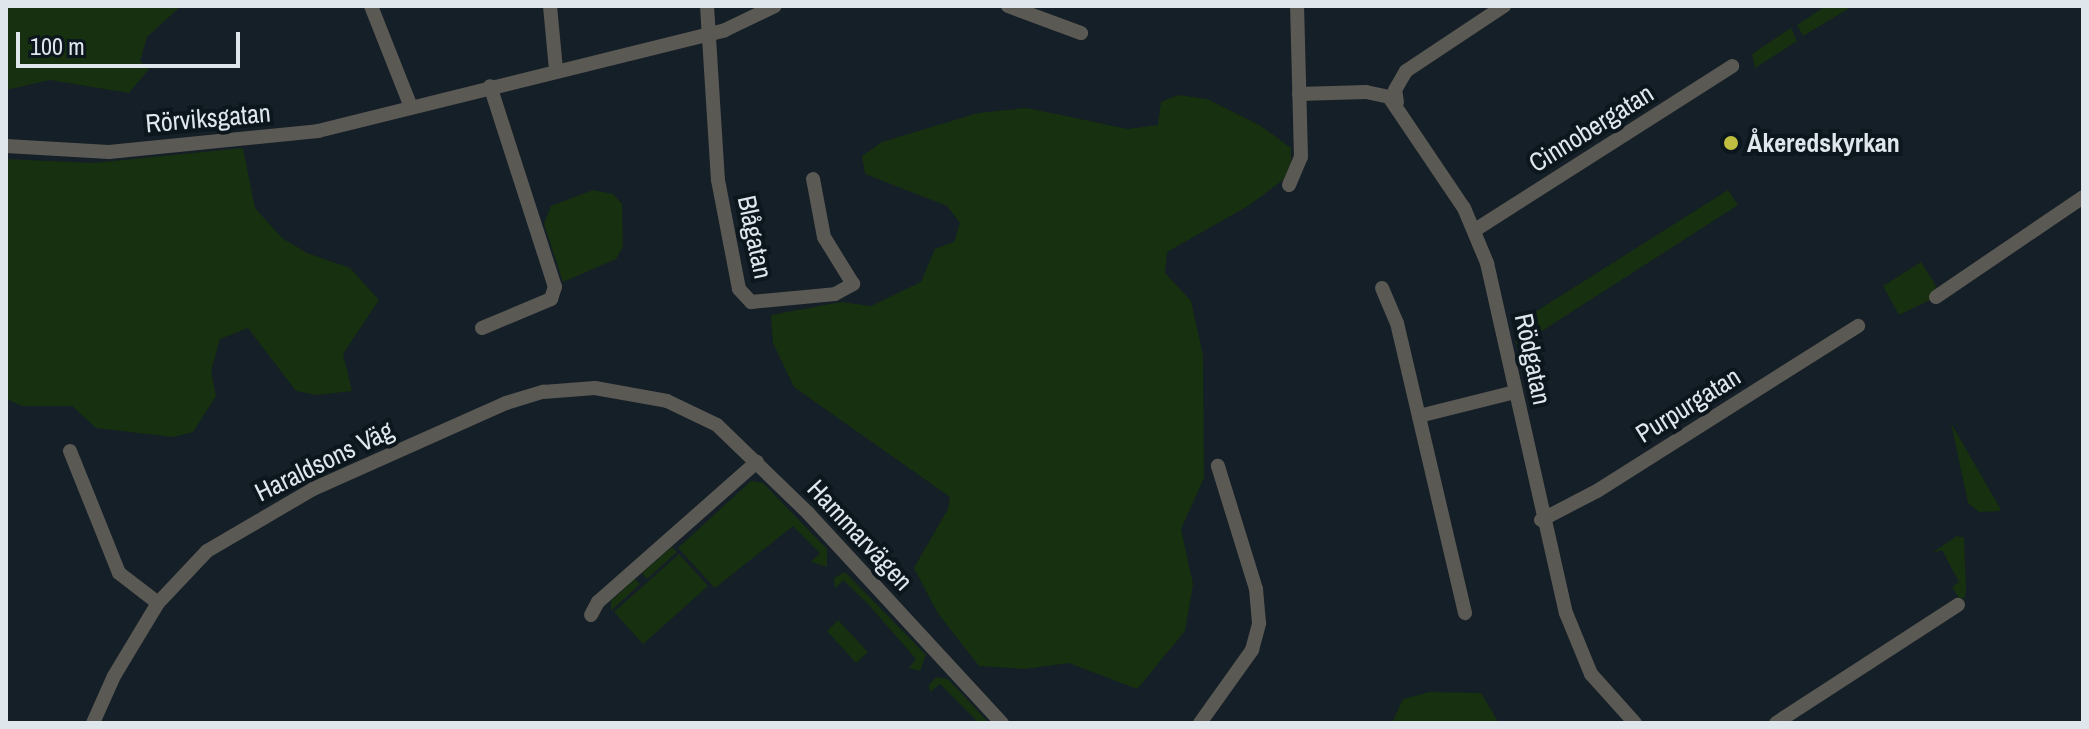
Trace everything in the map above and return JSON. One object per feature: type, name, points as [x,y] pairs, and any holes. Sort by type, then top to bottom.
[{"type":"street","points":[[371,6],[411,107]]},
{"type":"street","points":[[550,6],[556,69]]},
{"type":"street","name":"Blågatan","points":[[707,6],[718,180],[739,289],[751,302],[835,294],[853,284],[824,237],[813,179]]},
{"type":"street","name":"Rörviksgatan","points":[[6,146],[109,152],[264,138],[411,107],[556,69],[708,35],[775,6]]},
{"type":"street","points":[[1008,6],[1081,33]]},
{"type":"street","points":[[1289,185],[1299,170],[1297,6]]},
{"type":"street","points":[[1397,102],[1395,90],[1406,71],[1504,6]]},
{"type":"street","name":"Cinnobergatan","points":[[1475,230],[1732,66]]},
{"type":"street","points":[[482,328],[551,299],[555,287],[490,86]]},
{"type":"street","points":[[1299,94],[1381,93],[1397,102]]},
{"type":"street","name":"Rödgatan","points":[[1397,102],[1475,230],[1515,392],[1541,520],[1577,645],[1606,696],[1635,723]]},
{"type":"street","points":[[1936,297],[2083,197]]},
{"type":"street","points":[[1382,288],[1397,323],[1465,613]]},
{"type":"street","name":"Purpurgatan","points":[[1541,520],[1597,491],[1858,326]]},
{"type":"street","name":"Haraldsons Väg","points":[[93,723],[114,676],[158,603],[192,563],[243,528],[357,468],[506,403],[543,392],[595,388],[667,401]]},
{"type":"street","points":[[1419,416],[1515,392]]},
{"type":"street","name":"Hammarvägen","points":[[667,401],[717,425],[757,462],[1002,723]]},
{"type":"street","points":[[70,451],[119,573],[158,603]]},
{"type":"street","points":[[591,615],[598,602],[757,462]]},
{"type":"street","points":[[1200,723],[1252,650],[1259,623],[1256,589],[1218,466]]},
{"type":"street","points":[[1776,723],[1958,605]]},
{"type":"green space","points":[[6,6],[181,6],[147,37],[140,61],[149,69],[129,93],[50,80],[6,90]]},
{"type":"green space","points":[[1826,6],[1853,6],[1803,36],[1797,25]]},
{"type":"green space","points":[[1791,28],[1797,41],[1755,68],[1752,54]]},
{"type":"green space","points":[[1178,95],[1207,99],[1261,126],[1291,148],[1291,162],[1283,180],[1248,206],[1167,252],[1165,273],[1191,301],[1203,355],[1204,478],[1181,529],[1193,584],[1185,631],[1137,689],[1069,663],[1024,669],[979,666],[937,612],[914,568],[948,509],[950,497],[794,387],[773,343],[771,315],[841,302],[871,306],[921,282],[935,249],[954,242],[960,223],[947,206],[865,174],[862,156],[882,142],[978,113],[1027,108],[1128,129],[1158,125],[1161,102]]},
{"type":"green space","points":[[243,148],[255,208],[282,238],[307,253],[350,268],[379,300],[343,354],[352,391],[317,395],[296,391],[248,328],[220,339],[211,371],[216,396],[193,432],[173,437],[96,428],[72,406],[22,406],[6,399],[6,159],[93,163]]},
{"type":"green space","points":[[593,190],[613,194],[622,204],[623,246],[616,259],[563,282],[544,224],[551,206]]},
{"type":"green space","points":[[1728,190],[1738,205],[1517,347],[1513,326]]},
{"type":"green space","points":[[1921,262],[1936,286],[1932,299],[1899,315],[1883,286]]},
{"type":"green space","points":[[1951,423],[2000,511],[1979,512],[1968,503]]},
{"type":"green space","points":[[751,481],[763,483],[827,549],[827,567],[811,562],[820,553],[793,526],[715,588],[678,548]]},
{"type":"green space","points":[[1957,536],[1964,538],[1965,598],[1959,598],[1952,587],[1959,582],[1942,550],[1932,553]]},
{"type":"green space","points":[[672,547],[677,552],[647,579],[642,573]]},
{"type":"green space","points":[[679,554],[708,586],[643,644],[614,612]]},
{"type":"green space","points":[[845,572],[926,655],[920,671],[909,668],[916,659],[868,604],[843,580],[835,589],[834,578]]},
{"type":"green space","points":[[635,579],[640,584],[611,611],[611,601]]},
{"type":"green space","points":[[838,620],[868,652],[856,663],[827,631]]},
{"type":"green space","points":[[936,677],[948,679],[989,723],[979,723],[940,684],[930,692],[929,685]]},
{"type":"green space","points":[[1430,692],[1481,693],[1499,723],[1392,723],[1403,699]]},
{"type":"place","name":"Åkeredskyrkan","points":[[1731,143]]}]
